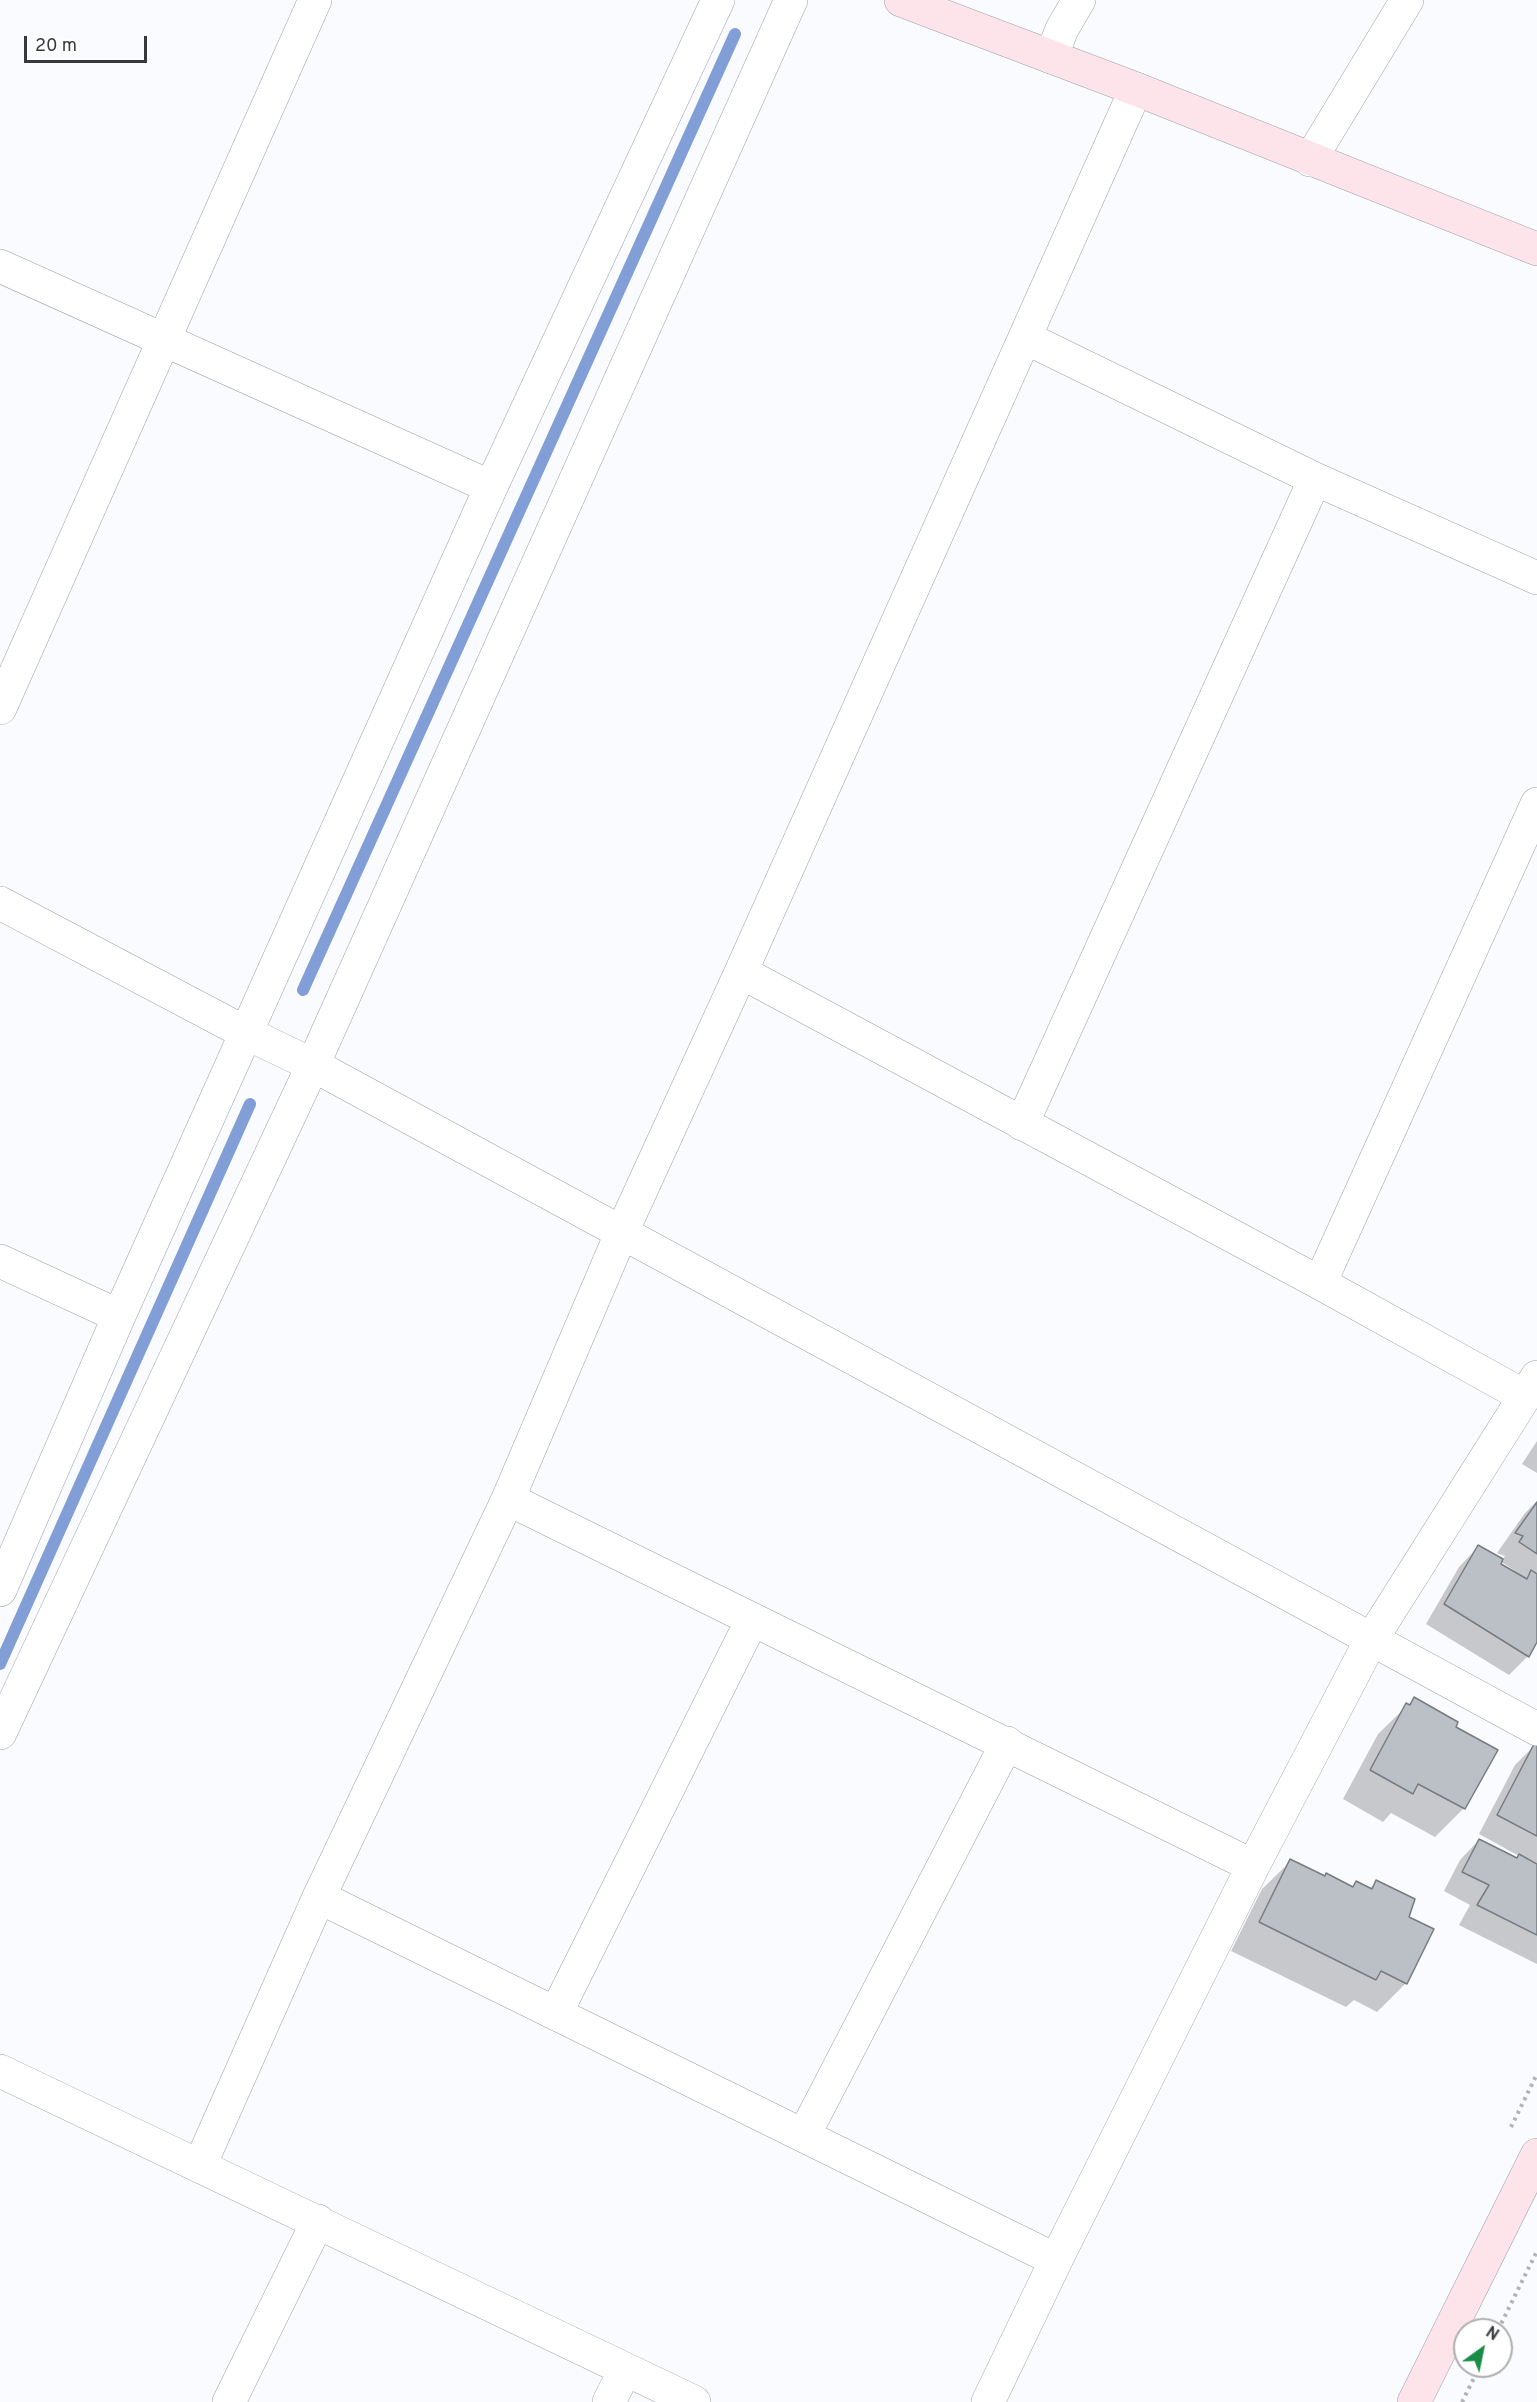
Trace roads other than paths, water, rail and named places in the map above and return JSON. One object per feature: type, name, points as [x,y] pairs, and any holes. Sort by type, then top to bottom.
[{"type":"street","points":[[0,708],[315,0]]},
{"type":"street","points":[[0,1590],[119,1316],[491,487],[717,0]]},
{"type":"street","points":[[0,1733],[313,1065],[790,0]]},
{"type":"street","points":[[901,0],[1137,89],[1537,249]]},
{"type":"street","points":[[1051,57],[1062,28],[1079,0]]},
{"type":"street","points":[[1310,160],[1407,0]]},
{"type":"street","points":[[200,2165],[319,1897],[508,1499],[621,1234],[1137,89]]},
{"type":"street","points":[[0,266],[491,487]]},
{"type":"street","points":[[1026,338],[1316,479],[1537,578]]},
{"type":"street","points":[[1022,1124],[1316,479]]},
{"type":"street","points":[[1320,1283],[1537,804]]},
{"type":"street","points":[[0,903],[246,1033],[313,1065],[1537,1729]]},
{"type":"street","points":[[741,972],[1320,1283],[1531,1386],[1371,1640],[1253,1866],[1056,2260],[988,2402]]},
{"type":"street","points":[[0,1262],[119,1316]]},
{"type":"street","points":[[508,1499],[1253,1866]]},
{"type":"street","points":[[556,2013],[752,1620]]},
{"type":"street","points":[[804,2135],[1007,1743]]},
{"type":"street","points":[[319,1897],[1056,2260]]},
{"type":"street","points":[[0,2071],[694,2402]]},
{"type":"street","points":[[1414,2402],[1537,2155]]},
{"type":"street","points":[[229,2402],[318,2221]]},
{"type":"street","points":[[609,2402],[625,2370]]},
{"type":"waterway","points":[[303,990],[735,34]]},
{"type":"waterway","points":[[0,1664],[250,1104]]}]
